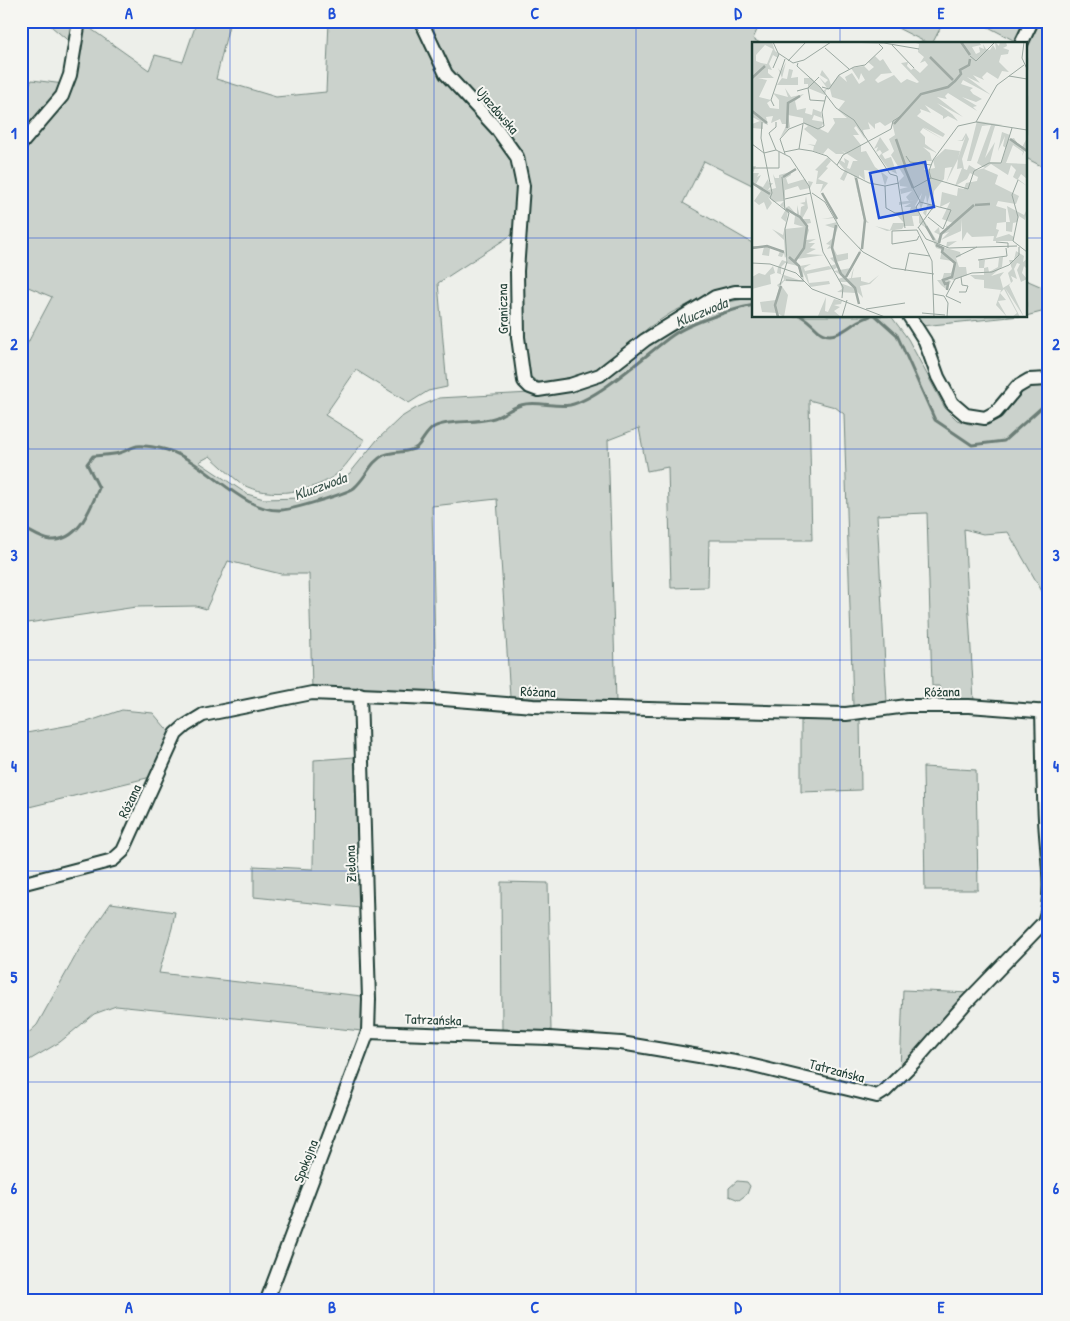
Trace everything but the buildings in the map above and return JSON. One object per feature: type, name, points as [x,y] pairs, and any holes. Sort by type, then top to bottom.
[{"type":"street","points":[[21,144],[62,96],[70,75],[79,21]]},
{"type":"street","name":"Ujazdowska","points":[[421,21],[446,74],[498,129],[517,157],[523,186],[520,228]]},
{"type":"street","points":[[1022,42],[1032,21]]},
{"type":"street","name":"Graniczna","points":[[520,228],[517,271],[518,337],[524,381],[530,387],[538,390],[570,385],[600,375],[645,340],[715,296],[735,292],[752,292]]},
{"type":"street","points":[[910,318],[925,342],[938,377],[952,404],[966,415],[985,418],[996,412],[1017,387],[1029,380],[1046,379]]},
{"type":"street","name":"Różana","points":[[21,884],[113,860],[123,851],[176,734],[185,726],[203,715],[312,693],[360,694],[533,706],[827,714],[846,714],[907,706],[969,706],[1046,711]]},
{"type":"street","name":"Zielona","points":[[360,694],[369,1000],[368,1032]]},
{"type":"street","name":"Tatrzańska","points":[[368,1032],[550,1038],[622,1043],[741,1063],[877,1096],[885,1091],[916,1060],[964,1006],[1044,922],[1048,912],[1045,819],[1046,711]]},
{"type":"street","name":"Spokojna","points":[[267,1300],[368,1032]]},
{"type":"shaded area","points":[[45,21],[74,21],[72,44]]},
{"type":"shaded area","points":[[197,21],[230,21],[216,79],[276,97],[326,92],[329,21],[761,21],[753,39],[758,42],[752,42],[752,185],[704,161],[683,203],[752,243],[752,286],[705,296],[671,313],[648,328],[609,364],[581,378],[546,384],[536,381],[530,376],[525,363],[521,155],[503,125],[494,131],[514,159],[519,185],[516,232],[438,283],[447,387],[428,391],[409,403],[356,370],[325,415],[365,440],[338,473],[329,480],[305,489],[278,493],[253,489],[238,481],[210,456],[199,462],[247,494],[264,499],[300,498],[323,492],[350,473],[377,440],[400,418],[416,408],[439,398],[567,391],[618,368],[681,321],[718,304],[752,297],[752,318],[892,318],[908,339],[945,408],[957,420],[969,424],[986,424],[1002,416],[1024,389],[1042,385],[1047,350],[1049,350],[1049,594],[1043,593],[1008,532],[983,534],[964,529],[974,701],[941,698],[939,686],[932,686],[927,513],[877,515],[887,702],[853,706],[844,414],[835,407],[809,400],[812,540],[709,540],[708,587],[671,588],[668,467],[647,471],[639,428],[608,440],[616,702],[510,697],[497,499],[432,506],[436,692],[312,689],[309,574],[281,574],[228,561],[206,609],[196,606],[136,607],[21,624],[21,448],[27,448],[21,440],[21,350],[24,350],[52,297],[21,284],[21,150],[67,97],[73,87],[84,24],[149,70],[155,55],[183,62]]},
{"type":"shaded area","points":[[884,21],[944,21],[933,42],[925,42]]},
{"type":"shaded area","points":[[977,21],[1025,21],[1015,41]]},
{"type":"shaded area","points":[[1038,21],[1049,21],[1049,170],[1028,159],[1027,42]]},
{"type":"shaded area","points":[[32,80],[64,84],[58,96],[21,134],[21,98]]},
{"type":"shaded area","points":[[1028,281],[1049,290],[1049,310],[1028,315]]},
{"type":"shaded area","points":[[916,318],[1000,318],[922,326]]},
{"type":"shaded area","points":[[122,710],[153,713],[171,734],[151,777],[21,809],[21,734],[87,722]]},
{"type":"shaded area","points":[[860,716],[861,790],[801,792],[801,720]]},
{"type":"shaded area","points":[[354,757],[360,908],[254,897],[254,866],[313,869],[314,760]]},
{"type":"shaded area","points":[[923,767],[976,770],[978,890],[925,890]]},
{"type":"shaded area","points":[[501,882],[548,883],[551,1031],[502,1031]]},
{"type":"shaded area","points":[[111,903],[175,912],[159,973],[362,996],[362,1031],[116,1006],[94,1014],[60,1042],[21,1065],[21,1040],[37,1025],[80,948]]},
{"type":"shaded area","points":[[903,990],[970,993],[900,1070]]},
{"type":"shaded area","points":[[737,1181],[747,1182],[750,1186],[747,1194],[739,1200],[729,1196],[729,1188]]},
{"type":"waterway","name":"Kluczwoda","points":[[21,527],[39,537],[50,540],[69,536],[82,523],[99,488],[87,464],[93,456],[124,452],[139,446],[159,448],[175,453],[191,461],[236,494],[266,509],[282,510],[319,501],[354,488],[379,458],[417,447],[434,427],[447,423],[487,420],[517,406],[527,404],[564,406],[582,401],[609,385],[680,330],[712,317],[752,306]]},
{"type":"waterway","name":"Kluczwoda","points":[[804,318],[819,331],[829,335],[847,329],[866,318]]},
{"type":"waterway","name":"Kluczwoda","points":[[878,318],[897,335],[935,420],[972,445],[1004,441],[1042,407],[1048,383]]}]
